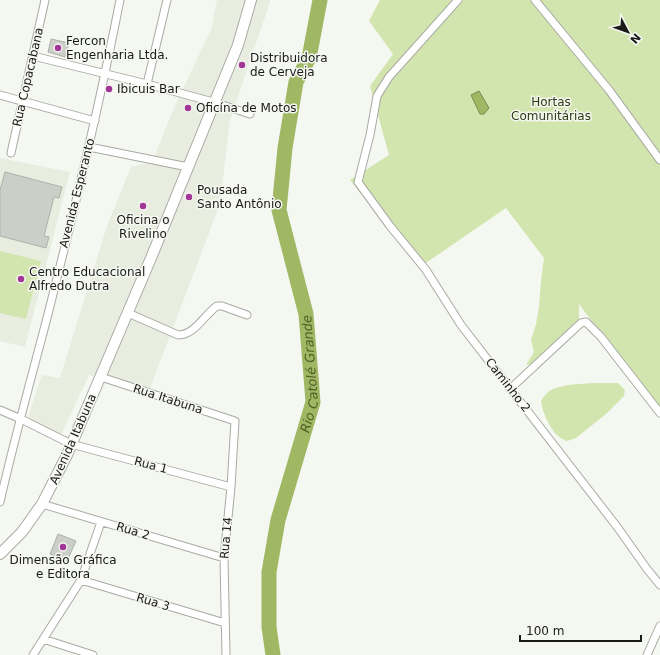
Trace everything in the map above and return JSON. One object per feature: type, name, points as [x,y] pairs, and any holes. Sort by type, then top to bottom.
[{"type":"main road","name":"Avenida Itabuna","points":[[0,554],[22,532],[42,504],[67,455],[128,313],[213,102],[238,45],[251,0]]},
{"type":"street","name":"Rua Copacabana","points":[[11,153],[46,0]]},
{"type":"street","name":"Avenida Esperanto","points":[[0,502],[31,374],[73,214],[106,75],[120,0]]},
{"type":"street","points":[[147,84],[167,0]]},
{"type":"street","name":"Caminho 2","points":[[458,0],[389,77],[379,92],[374,108],[370,135],[358,182],[390,226],[426,270],[461,325],[511,388],[660,585]]},
{"type":"street","points":[[535,0],[609,90],[660,160]]},
{"type":"street","points":[[33,56],[147,84],[250,114]]},
{"type":"street","points":[[0,95],[24,100],[95,121]]},
{"type":"street","points":[[89,147],[188,167]]},
{"type":"street","points":[[128,313],[178,335],[184,335],[190,332],[217,306],[222,306],[247,316]]},
{"type":"street","points":[[511,388],[581,323],[586,322],[601,337],[660,413]]},
{"type":"street","name":"Rua Itabuna","points":[[101,377],[236,422]]},
{"type":"street","name":"Rua 1","points":[[0,410],[71,444],[231,487]]},
{"type":"street","name":"Rua 14","points":[[226,655],[224,558],[236,422]]},
{"type":"street","name":"Rua 2","points":[[42,504],[224,558]]},
{"type":"street","points":[[33,655],[81,580],[101,522]]},
{"type":"street","name":"Rua 3","points":[[81,580],[225,623]]},
{"type":"street","points":[[647,655],[660,626]]},
{"type":"street","points":[[42,639],[93,655]]},
{"type":"shaded area","points":[[217,0],[270,0],[230,120],[220,204],[147,396],[89,375],[60,437],[28,417],[42,375],[60,378],[107,226],[131,167],[152,162],[177,101],[211,30]]},
{"type":"shaded area","points":[[479,91],[489,108],[484,114],[480,114],[471,95]]},
{"type":"shaded area","name":"Centro Educacional Alfredo Dutra","points":[[0,158],[70,172],[25,347],[0,341]]},
{"type":"green space","name":"Hortas Comunitárias","points":[[380,0],[660,0],[660,413],[579,304],[579,327],[562,347],[551,356],[526,365],[534,352],[531,340],[539,307],[544,258],[506,208],[420,267],[350,180],[389,155],[370,86],[393,54],[369,21]]},
{"type":"green space","points":[[0,251],[41,261],[26,319],[0,313]]},
{"type":"green space","points":[[618,383],[625,390],[624,396],[606,414],[576,438],[567,441],[561,438],[555,433],[549,424],[541,401],[547,393],[557,388],[570,385]]},
{"type":"building","name":"Fercon Engenharia Ltda.","points":[[51,39],[69,43],[65,57],[48,52]]},
{"type":"building","points":[[5,172],[62,187],[59,198],[54,197],[44,236],[49,237],[46,248],[0,236],[0,190]]},
{"type":"building","name":"Dimensão Gráfica e Editora","points":[[58,534],[76,541],[67,561],[50,554]]},
{"type":"waterway","name":"Rio Catolé Grande","points":[[273,655],[269,627],[269,572],[278,520],[313,402],[306,314],[279,210],[285,148],[296,82],[309,58],[320,0]]},
{"type":"place","name":"Fercon Engenharia Ltda.","points":[[58,48]]},
{"type":"place","name":"Distribuidora de Cerveja","points":[[242,65]]},
{"type":"place","name":"Ibicuis Bar","points":[[109,89]]},
{"type":"place","name":"Oficína de Motos","points":[[188,108]]},
{"type":"place","name":"Pousada Santo Antônio","points":[[189,197]]},
{"type":"place","name":"Oficina o Rivelino","points":[[143,206]]},
{"type":"place","name":"Centro Educacional Alfredo Dutra","points":[[21,279]]},
{"type":"place","name":"Dimensão Gráfica e Editora","points":[[63,547]]}]
